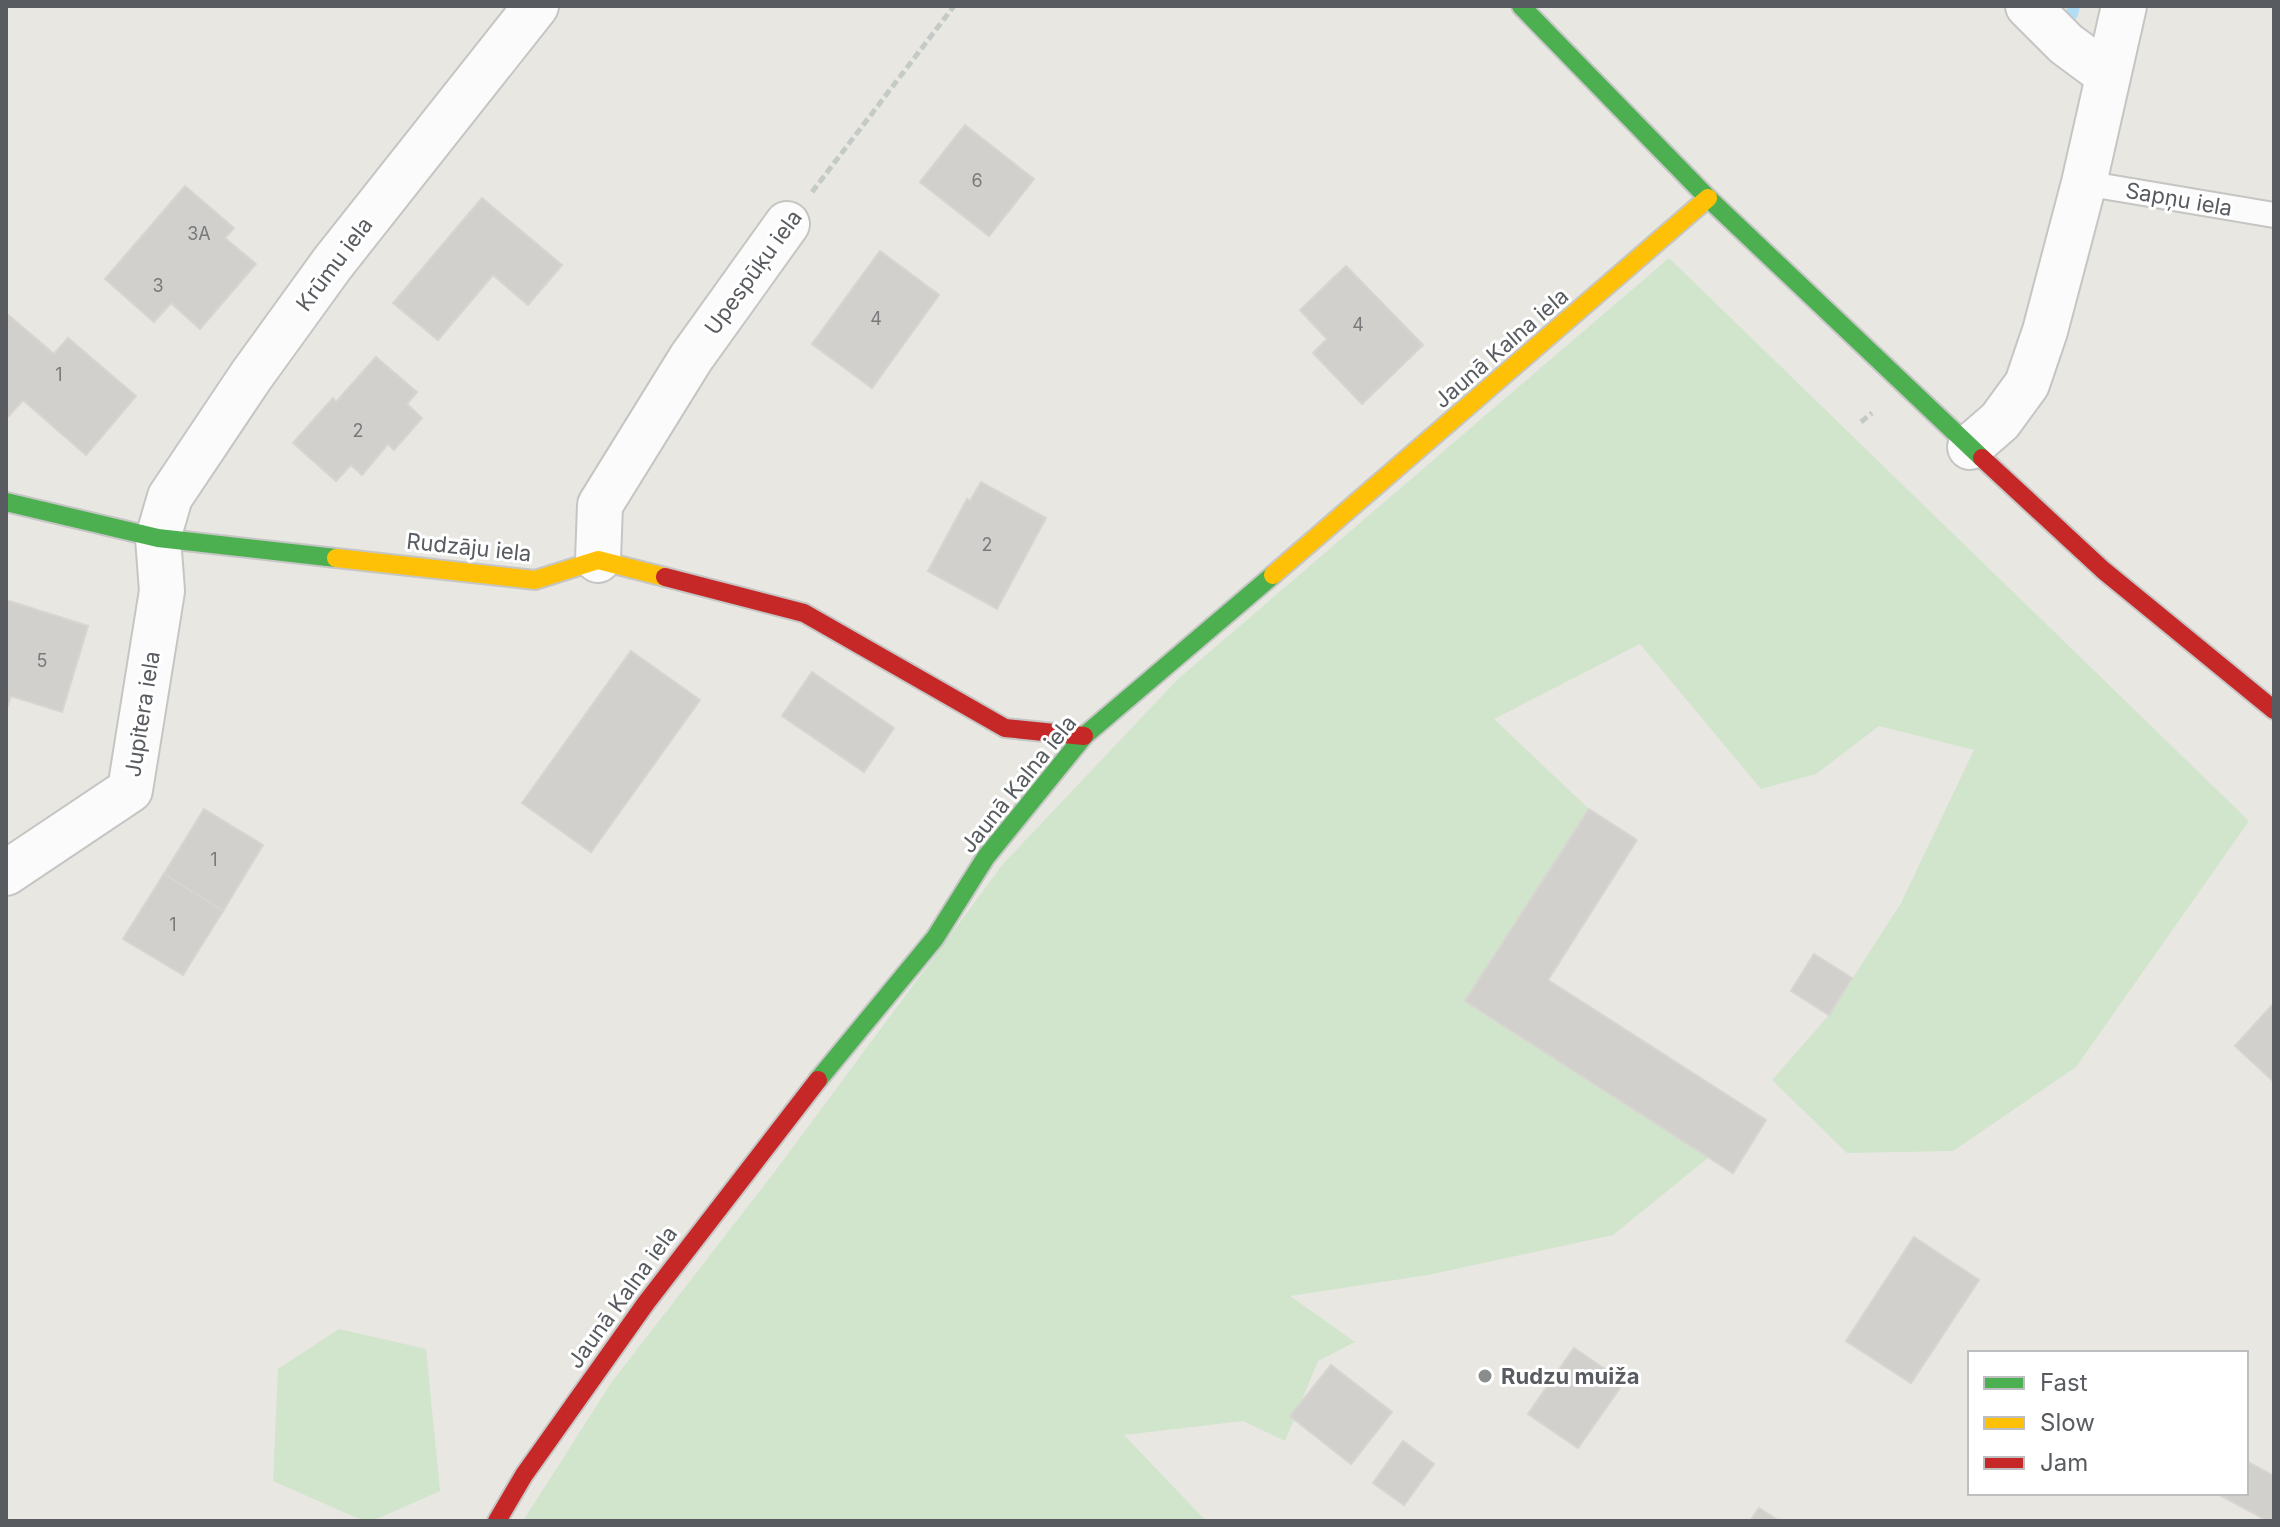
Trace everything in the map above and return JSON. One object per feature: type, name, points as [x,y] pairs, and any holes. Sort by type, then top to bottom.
[{"type":"street","name":"Krūmu iela","points":[[158,538],[170,497],[251,376],[332,264],[536,6]]},
{"type":"street","points":[[1521,6],[1708,198],[1970,447],[2103,570],[2274,710]]},
{"type":"street","points":[[2028,6],[2066,44],[2108,75]]},
{"type":"street","points":[[1970,447],[2000,421],[2027,384],[2045,331],[2084,183],[2124,6]]},
{"type":"street","name":"Jaunā Kalna iela","points":[[497,1521],[524,1475],[646,1303],[803,1098],[935,938],[986,857],[1084,736],[1428,443],[1708,198]]},
{"type":"street","name":"Upespūķu iela","points":[[598,560],[600,505],[691,358],[787,224]]},
{"type":"street","name":"Rudzāju iela","points":[[6,502],[158,538],[535,580],[598,560]]},
{"type":"street","name":"Jupitera iela","points":[[6,873],[130,790],[162,591],[158,538]]},
{"type":"street","points":[[598,560],[804,613],[1005,728],[1084,736]]},
{"type":"lane","name":"Sapņu iela","points":[[2084,183],[2274,215]]},
{"type":"path","name":"Upespūķu iela","points":[[787,224],[954,6]]},
{"type":"green space","points":[[1669,258],[2249,821],[2076,1067],[1953,1151],[1847,1153],[1772,1080],[1829,1015],[1901,903],[1974,750],[1879,726],[1816,774],[1761,789],[1640,644],[1494,719],[1589,809],[1466,1001],[1709,1157],[1613,1235],[1428,1275],[1290,1296],[1355,1342],[1318,1361],[1285,1441],[1243,1421],[1124,1435],[1206,1521],[523,1521],[611,1383],[776,1170],[1003,864],[1178,679]]},
{"type":"green space","points":[[339,1329],[426,1349],[440,1491],[372,1521],[364,1521],[273,1481],[278,1369]]},
{"type":"building","points":[[965,125],[1034,179],[989,236],[920,182]]},
{"type":"building","points":[[185,186],[234,228],[225,238],[256,264],[200,329],[171,303],[154,322],[105,279]]},
{"type":"building","points":[[482,198],[562,265],[528,305],[493,275],[438,340],[393,303]]},
{"type":"building","points":[[880,251],[939,295],[872,388],[812,344]]},
{"type":"building","points":[[1346,266],[1423,345],[1362,404],[1313,353],[1327,339],[1300,310]]},
{"type":"building","points":[[6,313],[54,354],[68,338],[136,396],[86,455],[23,400],[9,416],[6,414]]},
{"type":"building","points":[[376,357],[417,392],[407,404],[422,418],[394,450],[388,444],[362,475],[351,465],[336,481],[293,443],[333,398],[336,402]]},
{"type":"building","points":[[981,482],[1046,518],[997,609],[928,571],[967,499],[970,501]]},
{"type":"building","points":[[6,600],[88,626],[62,712],[11,696],[6,711]]},
{"type":"building","points":[[631,651],[700,700],[591,852],[522,803]]},
{"type":"building","points":[[812,672],[894,728],[864,772],[782,716]]},
{"type":"building","points":[[204,809],[263,845],[223,911],[164,874]]},
{"type":"building","points":[[1589,809],[1637,840],[1548,980],[1766,1120],[1733,1173],[1465,1001]]},
{"type":"building","points":[[164,874],[223,911],[183,975],[123,939]]},
{"type":"building","points":[[1814,954],[1852,978],[1829,1015],[1791,991]]},
{"type":"building","points":[[2274,1003],[2274,1082],[2235,1046]]},
{"type":"building","points":[[1914,1237],[1979,1280],[1911,1383],[1846,1341]]},
{"type":"building","points":[[1574,1348],[1624,1382],[1578,1448],[1528,1414]]},
{"type":"building","points":[[1331,1365],[1392,1412],[1351,1464],[1290,1416]]},
{"type":"building","points":[[1403,1441],[1434,1464],[1404,1505],[1373,1483]]},
{"type":"building","points":[[2248,1462],[2274,1476],[2274,1521],[2268,1521],[2220,1495],[2248,1495]]},
{"type":"building","points":[[1759,1508],[1779,1521],[1750,1521]]},
{"type":"waterway","points":[[2072,14],[2074,6]]},
{"type":"traffic: fast","points":[[1521,6],[1708,198],[1982,458]]},
{"type":"traffic: fast","points":[[6,502],[158,538],[336,558]]},
{"type":"traffic: fast","points":[[818,1080],[935,938],[986,857],[1084,736],[1273,575]]},
{"type":"traffic: slow","points":[[1273,575],[1708,198]]},
{"type":"traffic: slow","points":[[336,558],[535,580],[598,560],[665,577]]},
{"type":"traffic: jam","points":[[1982,458],[2103,570],[2274,710]]},
{"type":"traffic: jam","points":[[665,577],[804,613],[1005,728],[1084,736]]},
{"type":"traffic: jam","points":[[497,1521],[524,1475],[646,1303],[818,1080]]},
{"type":"place","name":"Rudzu muiža","points":[[1485,1376]]}]
